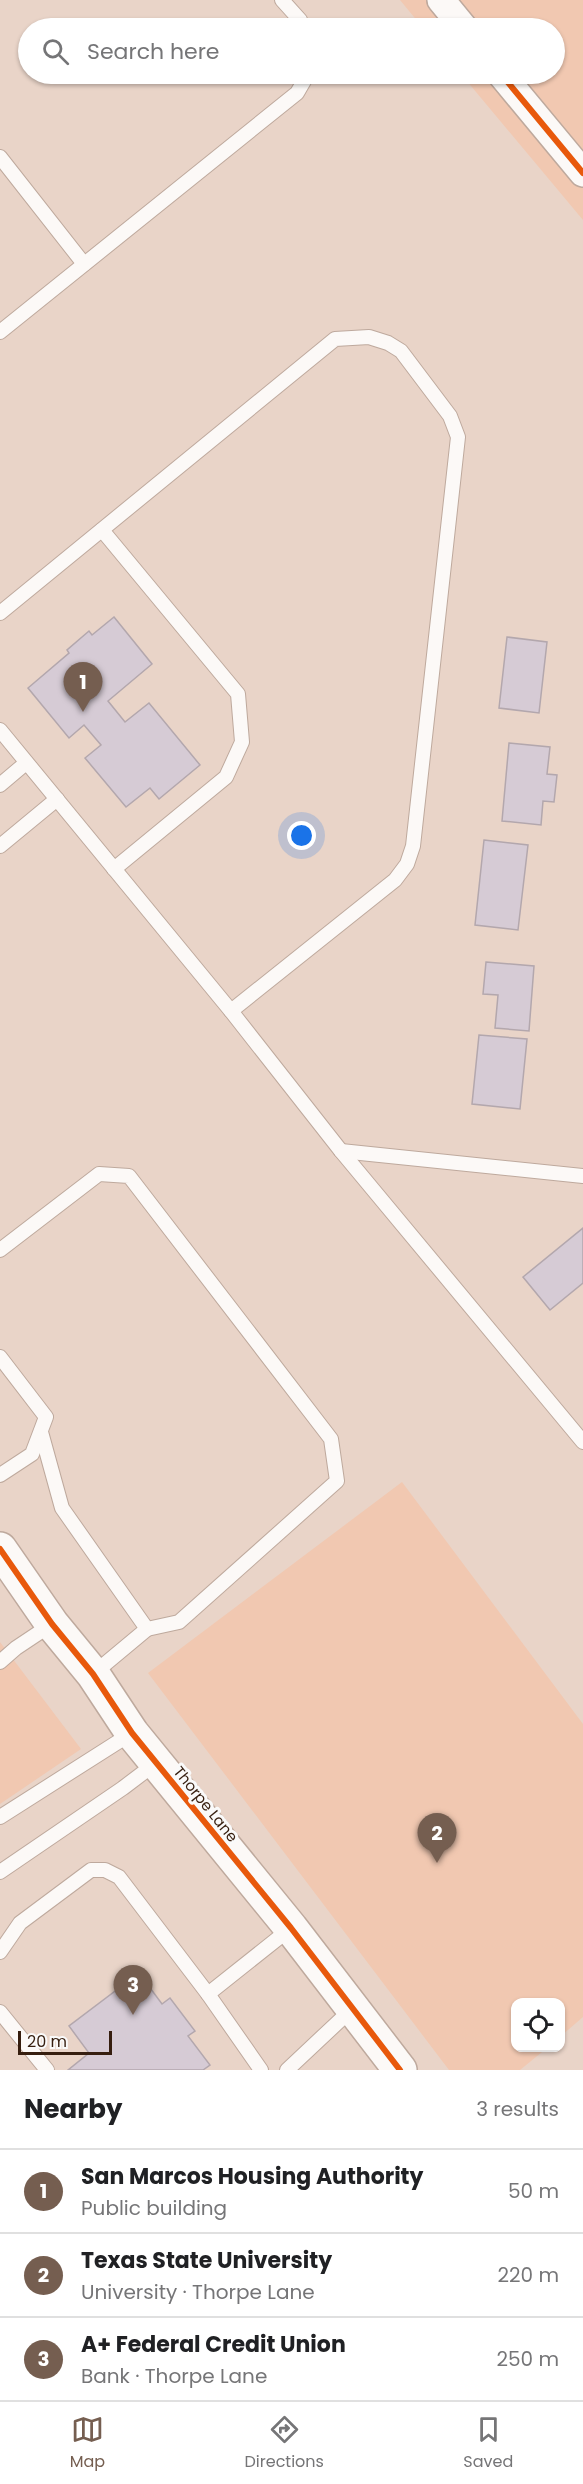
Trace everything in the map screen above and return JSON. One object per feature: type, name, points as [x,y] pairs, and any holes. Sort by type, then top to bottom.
[{"type":"street","points":[[441,0],[456,18]]},
{"type":"street","points":[[509,84],[583,173]]},
{"type":"street","name":"Thorpe Lane","points":[[0,1549],[52,1624],[93,1674],[132,1733],[291,1928],[400,2070]]},
{"type":"lane","points":[[282,0],[298,18]]},
{"type":"lane","points":[[0,332],[297,93],[302,84]]},
{"type":"lane","points":[[0,157],[84,264]]},
{"type":"lane","points":[[0,613],[335,339],[369,337],[388,343],[401,351],[450,416],[458,437],[413,846],[407,864],[395,880],[231,1011]]},
{"type":"lane","points":[[102,530],[238,694],[242,742],[226,777],[114,869]]},
{"type":"lane","points":[[0,730],[231,1011],[341,1151],[583,1442]]},
{"type":"lane","points":[[0,785],[26,763]]},
{"type":"lane","points":[[0,846],[57,799]]},
{"type":"lane","points":[[341,1151],[583,1176]]},
{"type":"lane","points":[[0,1250],[99,1174],[129,1176],[331,1439],[337,1481],[178,1622],[147,1629],[93,1674]]},
{"type":"lane","points":[[0,1357],[46,1417],[32,1454],[0,1475]]},
{"type":"lane","points":[[41,1432],[62,1508],[147,1629]]},
{"type":"lane","points":[[0,1662],[16,1648],[52,1624]]},
{"type":"lane","points":[[0,1818],[132,1733]]},
{"type":"lane","points":[[0,1872],[157,1762]]},
{"type":"lane","points":[[0,1952],[20,1923],[91,1870],[105,1870],[119,1877],[208,1994],[261,2070]]},
{"type":"lane","points":[[208,1994],[291,1928]]},
{"type":"lane","points":[[287,2070],[352,2008]]},
{"type":"lane","points":[[0,2012],[47,2070]]},
{"type":"shaded area","points":[[400,0],[583,0],[583,220],[469,84],[565,84],[565,18],[415,18]]},
{"type":"shaded area","points":[[402,1482],[583,1724],[583,2017],[565,2033],[565,1998],[511,1998],[511,2052],[542,2052],[520,2070],[449,2070],[148,1673]]},
{"type":"shaded area","points":[[0,1642],[81,1749],[0,1804]]},
{"type":"building","points":[[114,617],[152,664],[108,701],[125,722],[149,703],[200,765],[159,799],[150,788],[126,807],[85,758],[101,745],[84,725],[69,738],[28,688],[69,653],[67,650],[89,631],[92,635]]},
{"type":"building","points":[[507,637],[547,642],[539,713],[499,708]]},
{"type":"building","points":[[509,743],[550,747],[547,774],[557,775],[554,802],[543,801],[541,825],[502,821]]},
{"type":"building","points":[[484,840],[528,845],[518,930],[475,925]]},
{"type":"building","points":[[486,962],[534,966],[529,1031],[495,1028],[498,995],[483,994]]},
{"type":"building","points":[[479,1035],[527,1039],[520,1109],[472,1104]]},
{"type":"building","points":[[583,1228],[583,1283],[550,1310],[523,1277]]},
{"type":"building","points":[[139,1973],[162,2004],[170,1998],[195,2031],[188,2036],[210,2065],[203,2070],[68,2070],[89,2053],[69,2026]]},
{"type":"cycle path","points":[[509,84],[583,173]]},
{"type":"cycle path","points":[[0,1549],[52,1624],[93,1674],[132,1733],[291,1928],[400,2070]]},
{"type":"place","name":"San Marcos Housing Authority","points":[[83,712]]},
{"type":"place","name":"Texas State University","points":[[437,1863]]},
{"type":"place","name":"A+ Federal Credit Union","points":[[133,2015]]}]
